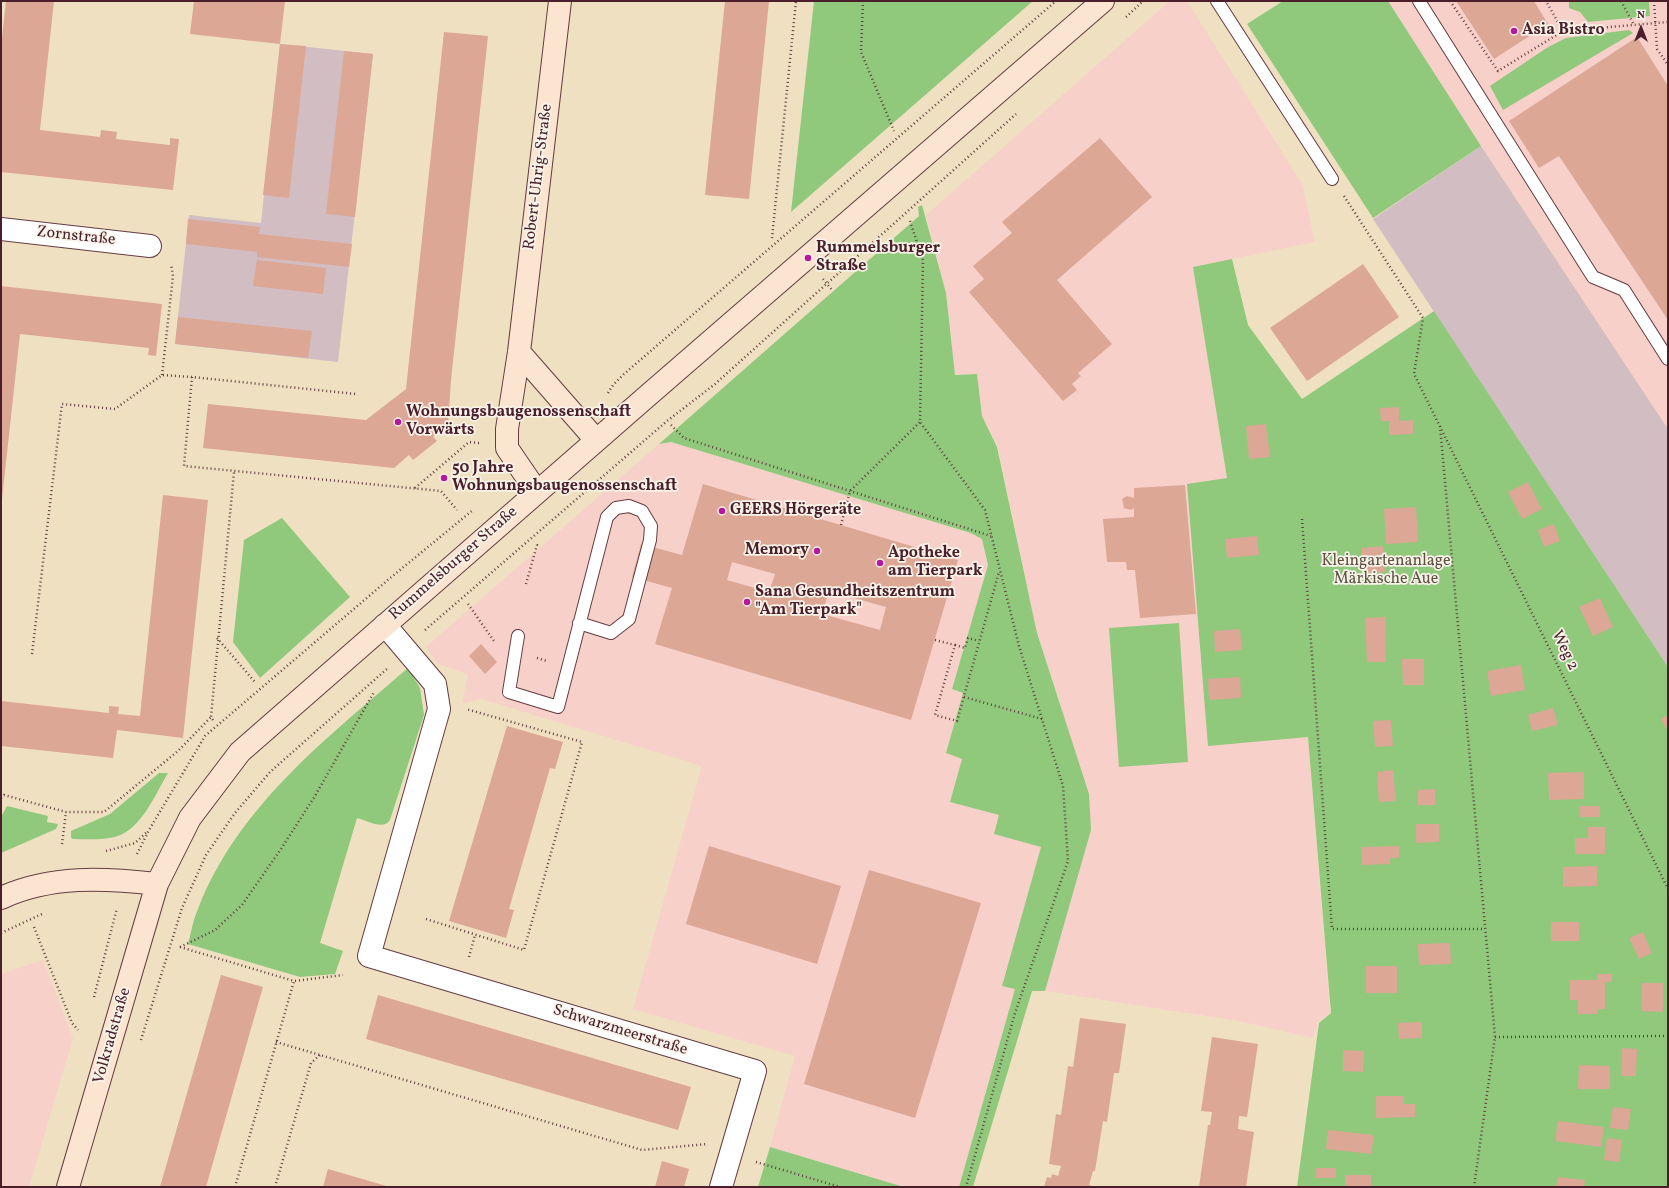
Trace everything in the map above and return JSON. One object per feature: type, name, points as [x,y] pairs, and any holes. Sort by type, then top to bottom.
[{"type":"street","name":"Robert-Uhrig-Straße","points":[[537,492],[507,448],[507,429],[519,352],[560,1]]},
{"type":"street","name":"Rummelsburger Straße","points":[[157,884],[190,818],[240,752],[596,440],[1103,1]]},
{"type":"street","name":"Zornstraße","points":[[1,229],[150,246]]},
{"type":"street","points":[[519,352],[596,440]]},
{"type":"street","name":"Rummelsburger Straße","points":[[369,956],[439,709],[435,684],[385,625]]},
{"type":"street","points":[[1,898],[20,889],[65,880],[100,879],[157,884]]},
{"type":"street","name":"Volkradstraße","points":[[68,1187],[157,884]]},
{"type":"street","name":"Schwarzmeerstraße","points":[[369,956],[755,1071],[721,1187]]},
{"type":"lane","points":[[1217,1],[1332,179]]},
{"type":"lane","points":[[1419,1],[1593,277],[1624,290],[1668,359]]},
{"type":"lane","points":[[518,636],[509,692],[558,707],[579,623],[607,517],[616,508],[629,506],[642,511],[650,526],[650,540],[629,618],[611,633],[579,623]]},
{"type":"path","points":[[772,238],[796,1]]},
{"type":"path","points":[[863,1],[862,52],[894,131]]},
{"type":"path","points":[[607,396],[613,385],[624,374],[1056,1]]},
{"type":"path","points":[[1123,20],[1143,1]]},
{"type":"path","points":[[1450,1],[1498,71],[1563,31],[1668,22]]},
{"type":"path","points":[[1546,1],[1563,31]]},
{"type":"path","points":[[1621,1],[1634,25]]},
{"type":"path","points":[[1654,1],[1657,49],[1668,65]]},
{"type":"path","points":[[141,1041],[182,908],[206,855],[235,813],[270,772],[398,659],[424,630],[667,421],[715,384],[1020,111]]},
{"type":"path","name":"Weg 2","points":[[1332,179],[1423,318],[1414,374],[1440,424],[1668,889]]},
{"type":"path","points":[[910,220],[923,260],[920,422],[985,510],[1019,646],[1063,786],[1068,861],[1015,1012],[966,1187]]},
{"type":"path","points":[[162,376],[173,276],[171,264]]},
{"type":"path","points":[[822,278],[832,290]]},
{"type":"path","points":[[32,654],[62,404],[115,409],[162,376],[192,376],[356,394]]},
{"type":"path","points":[[192,376],[184,466],[441,491],[457,510]]},
{"type":"path","points":[[841,525],[850,491],[920,422]]},
{"type":"path","points":[[1440,424],[1484,928],[1495,1037],[1474,1187]]},
{"type":"path","points":[[671,425],[684,438],[991,536]]},
{"type":"path","points":[[415,489],[469,442],[480,443]]},
{"type":"path","points":[[1,798],[4,795],[66,812],[104,812],[178,751],[210,717],[234,472]]},
{"type":"path","points":[[106,852],[135,844],[149,830],[205,736],[389,579],[475,508]]},
{"type":"path","points":[[1302,519],[1332,928],[1484,928]]},
{"type":"path","points":[[526,584],[537,545],[535,543]]},
{"type":"path","points":[[954,645],[935,715],[957,721],[999,570]]},
{"type":"path","points":[[468,604],[498,646],[568,667]]},
{"type":"path","points":[[217,638],[255,682]]},
{"type":"path","points":[[935,640],[965,648],[968,638],[979,641]]},
{"type":"path","points":[[344,975],[294,981],[180,947],[215,930],[242,905],[281,849],[315,796],[374,692]]},
{"type":"path","points":[[964,696],[1043,719]]},
{"type":"path","points":[[426,919],[524,950],[582,742],[464,708],[439,709]]},
{"type":"path","points":[[210,717],[213,720]]},
{"type":"path","points":[[62,844],[66,812]]},
{"type":"path","points":[[1,933],[43,914]]},
{"type":"path","points":[[34,928],[72,1023],[78,1030]]},
{"type":"path","points":[[235,1187],[294,981]]},
{"type":"path","points":[[1495,1037],[1668,1036]]},
{"type":"path","points":[[276,1042],[321,1054],[642,1150],[733,1148],[840,1187]]},
{"type":"path","points":[[274,1187],[311,1063],[321,1054]]},
{"type":"shaded area","points":[[1170,1],[1187,1],[1302,184],[1315,242],[1193,267],[1227,479],[1187,484],[1308,737],[1330,1013],[1318,1022],[1313,1038],[1239,1021],[1045,991],[1091,830],[1060,702],[1037,633],[998,447],[982,416],[977,374],[955,375],[946,293],[926,215]]},
{"type":"shaded area","points":[[1388,1],[1668,1],[1668,429],[1481,146]]},
{"type":"shaded area","points":[[280,44],[373,54],[338,362],[175,344],[189,215],[261,223]]},
{"type":"shaded area","points":[[1481,146],[1668,429],[1668,667],[1373,219]]},
{"type":"shaded area","points":[[671,442],[971,533],[982,539],[988,565],[952,689],[963,693],[946,753],[962,759],[950,802],[1000,815],[994,834],[1041,847],[1002,986],[1015,989],[959,1187],[904,1187],[770,1147],[795,1056],[633,1009],[702,766],[482,699],[462,703],[468,674],[438,664],[426,647],[659,444]]},
{"type":"shaded area","points":[[43,960],[73,1038],[29,1187],[1,1187],[1,974]]},
{"type":"green space","points":[[814,1],[1033,1],[791,212]]},
{"type":"green space","points":[[1283,1],[1388,1],[1481,146],[1373,218],[1247,24]]},
{"type":"green space","points":[[1569,1],[1649,1],[1650,16],[1588,22],[1580,12],[1569,8]]},
{"type":"green space","points":[[1629,30],[1633,33],[1503,110],[1490,86],[1548,47],[1566,38]]},
{"type":"green space","points":[[922,205],[946,293],[955,375],[977,374],[982,416],[997,447],[1037,633],[1089,794],[1091,830],[1045,991],[1032,991],[973,1187],[959,1187],[1015,989],[1002,986],[1041,847],[994,834],[999,815],[950,802],[962,759],[946,753],[963,693],[952,689],[988,565],[982,539],[971,533],[671,442],[659,444],[919,216],[918,207]]},
{"type":"green space","name":"Kleingartenanlage Märkische Aue","points":[[1232,259],[1248,325],[1302,399],[1434,311],[1668,667],[1668,1187],[1297,1187],[1319,1023],[1331,1013],[1308,737],[1208,746],[1187,484],[1227,478],[1193,267]]},
{"type":"green space","points":[[282,518],[350,597],[260,678],[233,642],[244,540]]},
{"type":"green space","points":[[1179,623],[1188,762],[1119,767],[1109,628]]},
{"type":"green space","points":[[408,668],[420,688],[424,715],[390,820],[383,825],[379,825],[357,818],[320,943],[343,951],[335,974],[300,977],[188,944],[196,913],[215,872],[236,838],[261,806],[288,776],[317,748]]},
{"type":"green space","points":[[159,773],[168,773],[145,813],[130,829],[121,835],[110,838],[72,839],[71,831],[110,814]]},
{"type":"green space","points":[[7,806],[48,816],[47,822],[58,824],[56,829],[1,853],[1,817]]},
{"type":"green space","points":[[770,1147],[904,1187],[758,1187]]},
{"type":"building","points":[[6,1],[54,1],[40,130],[100,137],[101,130],[117,132],[116,139],[170,145],[170,138],[179,139],[173,190],[1,172],[1,47]]},
{"type":"building","points":[[194,1],[285,1],[280,44],[190,34]]},
{"type":"building","points":[[725,1],[769,1],[749,199],[705,195]]},
{"type":"building","points":[[1456,1],[1534,1],[1548,24],[1494,59]]},
{"type":"building","points":[[444,32],[488,36],[451,380],[448,425],[433,437],[437,441],[413,460],[409,455],[394,468],[203,448],[208,404],[366,420],[406,389]]},
{"type":"building","points":[[1637,37],[1668,86],[1668,320],[1559,156],[1539,168],[1509,121]]},
{"type":"building","points":[[280,44],[306,46],[289,198],[263,195]]},
{"type":"building","points":[[344,51],[373,54],[355,217],[326,214]]},
{"type":"building","points":[[1100,138],[1152,197],[1057,280],[1112,344],[1078,373],[1081,376],[1072,384],[1077,390],[1063,401],[969,292],[984,279],[973,266],[1012,233],[1002,222]]},
{"type":"building","points":[[188,219],[260,227],[259,234],[352,244],[349,267],[257,257],[257,252],[186,244]]},
{"type":"building","points":[[257,260],[326,268],[323,294],[253,286]]},
{"type":"building","points":[[1363,264],[1399,317],[1307,381],[1270,328]]},
{"type":"building","points":[[1,286],[162,304],[156,356],[148,355],[149,348],[20,334],[2,499]]},
{"type":"building","points":[[178,317],[312,331],[308,358],[175,344]]},
{"type":"building","points":[[1399,407],[1399,421],[1413,420],[1413,434],[1389,435],[1389,421],[1381,421],[1380,408]]},
{"type":"building","points":[[1266,424],[1270,457],[1249,459],[1246,426]]},
{"type":"building","points":[[1528,482],[1542,509],[1522,519],[1508,492]]},
{"type":"building","name":"Sana Gesundheitszentrum \"Am Tierpark\"","points":[[703,484],[958,560],[911,720],[655,644],[672,588],[632,577],[641,544],[682,555]],"holes":[[[732,562],[775,574],[769,592],[727,580]],[[829,591],[886,607],[880,630],[822,614]]]},
{"type":"building","points":[[1185,485],[1196,614],[1140,618],[1135,570],[1127,570],[1126,562],[1107,562],[1103,519],[1134,517],[1134,508],[1131,510],[1124,508],[1122,499],[1127,496],[1134,498],[1134,488]]},
{"type":"building","points":[[163,495],[208,500],[183,738],[117,730],[113,758],[1,746],[1,701],[109,713],[109,706],[119,707],[118,714],[140,716]]},
{"type":"building","points":[[1416,507],[1418,542],[1386,544],[1384,509]]},
{"type":"building","points":[[1554,524],[1560,541],[1544,547],[1538,530]]},
{"type":"building","points":[[1257,536],[1259,555],[1227,558],[1225,539]]},
{"type":"building","points":[[1383,546],[1385,572],[1364,574],[1361,548]]},
{"type":"building","points":[[1600,598],[1613,627],[1593,636],[1579,607]]},
{"type":"building","points":[[1385,617],[1386,662],[1367,662],[1365,618]]},
{"type":"building","points":[[1240,629],[1242,650],[1215,652],[1214,631]]},
{"type":"building","points":[[481,644],[497,662],[485,674],[469,656]]},
{"type":"building","points":[[1402,659],[1424,659],[1424,685],[1403,685]]},
{"type":"building","points":[[1521,665],[1525,690],[1491,696],[1487,671]]},
{"type":"building","points":[[1240,677],[1241,698],[1209,700],[1208,679]]},
{"type":"building","points":[[1553,708],[1558,725],[1532,731],[1528,715]]},
{"type":"building","points":[[1668,715],[1668,731],[1661,719]]},
{"type":"building","points":[[1391,720],[1393,746],[1375,747],[1373,721]]},
{"type":"building","points":[[507,726],[563,742],[555,769],[550,768],[509,909],[514,910],[506,938],[449,921]]},
{"type":"building","points":[[1393,770],[1396,801],[1379,802],[1377,772]]},
{"type":"building","points":[[1584,772],[1584,799],[1549,800],[1548,773]]},
{"type":"building","points":[[1435,789],[1435,805],[1418,805],[1418,790]]},
{"type":"building","points":[[1580,806],[1600,806],[1600,817],[1580,817]]},
{"type":"building","points":[[1416,824],[1439,824],[1439,842],[1416,843]]},
{"type":"building","points":[[1588,827],[1605,827],[1605,854],[1575,854],[1575,838],[1588,838]]},
{"type":"building","points":[[709,846],[841,886],[817,964],[686,924]]},
{"type":"building","points":[[1399,846],[1399,858],[1390,858],[1390,864],[1362,865],[1361,847]]},
{"type":"building","points":[[1597,866],[1597,886],[1563,887],[1563,867]]},
{"type":"building","points":[[869,870],[981,903],[915,1118],[804,1084]]},
{"type":"building","points":[[1551,922],[1579,922],[1579,941],[1551,941]]},
{"type":"building","points":[[1643,932],[1652,953],[1639,959],[1629,938]]},
{"type":"building","points":[[1450,943],[1451,964],[1419,965],[1418,944]]},
{"type":"building","points":[[1366,966],[1397,966],[1397,993],[1366,993]]},
{"type":"building","points":[[1597,974],[1612,974],[1612,982],[1605,982],[1605,1009],[1597,1009],[1597,1014],[1578,1014],[1578,1000],[1570,1000],[1570,980],[1597,980]]},
{"type":"building","points":[[221,975],[263,987],[206,1187],[160,1187]]},
{"type":"building","points":[[1642,983],[1663,983],[1663,1012],[1641,1011]]},
{"type":"building","points":[[378,995],[691,1087],[678,1130],[366,1039]]},
{"type":"building","points":[[1080,1018],[1126,1024],[1119,1073],[1114,1073],[1107,1122],[1103,1121],[1095,1171],[1093,1171],[1089,1185],[1096,1187],[1044,1187],[1047,1177],[1051,1178],[1052,1174],[1058,1176],[1061,1166],[1049,1164],[1056,1114],[1061,1115],[1068,1066],[1073,1067]]},
{"type":"building","points":[[1422,1022],[1422,1038],[1399,1039],[1398,1023]]},
{"type":"building","points":[[1212,1037],[1258,1044],[1247,1117],[1239,1116],[1238,1129],[1254,1132],[1246,1187],[1199,1187],[1208,1125],[1210,1125],[1212,1112],[1201,1111]]},
{"type":"building","points":[[1622,1048],[1637,1049],[1636,1076],[1621,1076]]},
{"type":"building","points":[[1343,1050],[1364,1051],[1363,1072],[1343,1071]]},
{"type":"building","points":[[1579,1065],[1610,1066],[1610,1089],[1578,1089]]},
{"type":"building","points":[[1376,1096],[1404,1096],[1404,1104],[1415,1104],[1415,1117],[1376,1118]]},
{"type":"building","points":[[1613,1107],[1631,1109],[1628,1130],[1610,1128]]},
{"type":"building","points":[[1558,1121],[1604,1127],[1601,1147],[1555,1141]]},
{"type":"building","points":[[1328,1130],[1374,1135],[1371,1154],[1326,1149]]},
{"type":"building","points":[[1607,1138],[1622,1140],[1619,1162],[1604,1160]]},
{"type":"building","points":[[662,1161],[689,1169],[684,1187],[655,1187]]},
{"type":"building","points":[[1316,1168],[1336,1168],[1336,1178],[1316,1178]]},
{"type":"building","points":[[328,1169],[390,1187],[323,1187]]},
{"type":"building","points":[[1345,1175],[1371,1175],[1371,1187],[1345,1186]]},
{"type":"building","points":[[1558,1177],[1585,1180],[1584,1187],[1556,1187]]},
{"type":"place","name":"Asia Bistro","points":[[1514,31]]},
{"type":"place","name":"Rummelsburger Straße","points":[[808,258]]},
{"type":"place","name":"Wohnungsbaugenossenschaft Vorwärts","points":[[398,422]]},
{"type":"place","name":"50 Jahre Wohnungsbaugenossenschaft","points":[[444,478]]},
{"type":"place","name":"GEERS Hörgeräte","points":[[722,511]]},
{"type":"place","name":"Memory","points":[[817,551]]},
{"type":"place","name":"Apotheke am Tierpark","points":[[880,563]]},
{"type":"place","name":"Sana Gesundheitszentrum \"Am Tierpark\"","points":[[747,602]]}]
